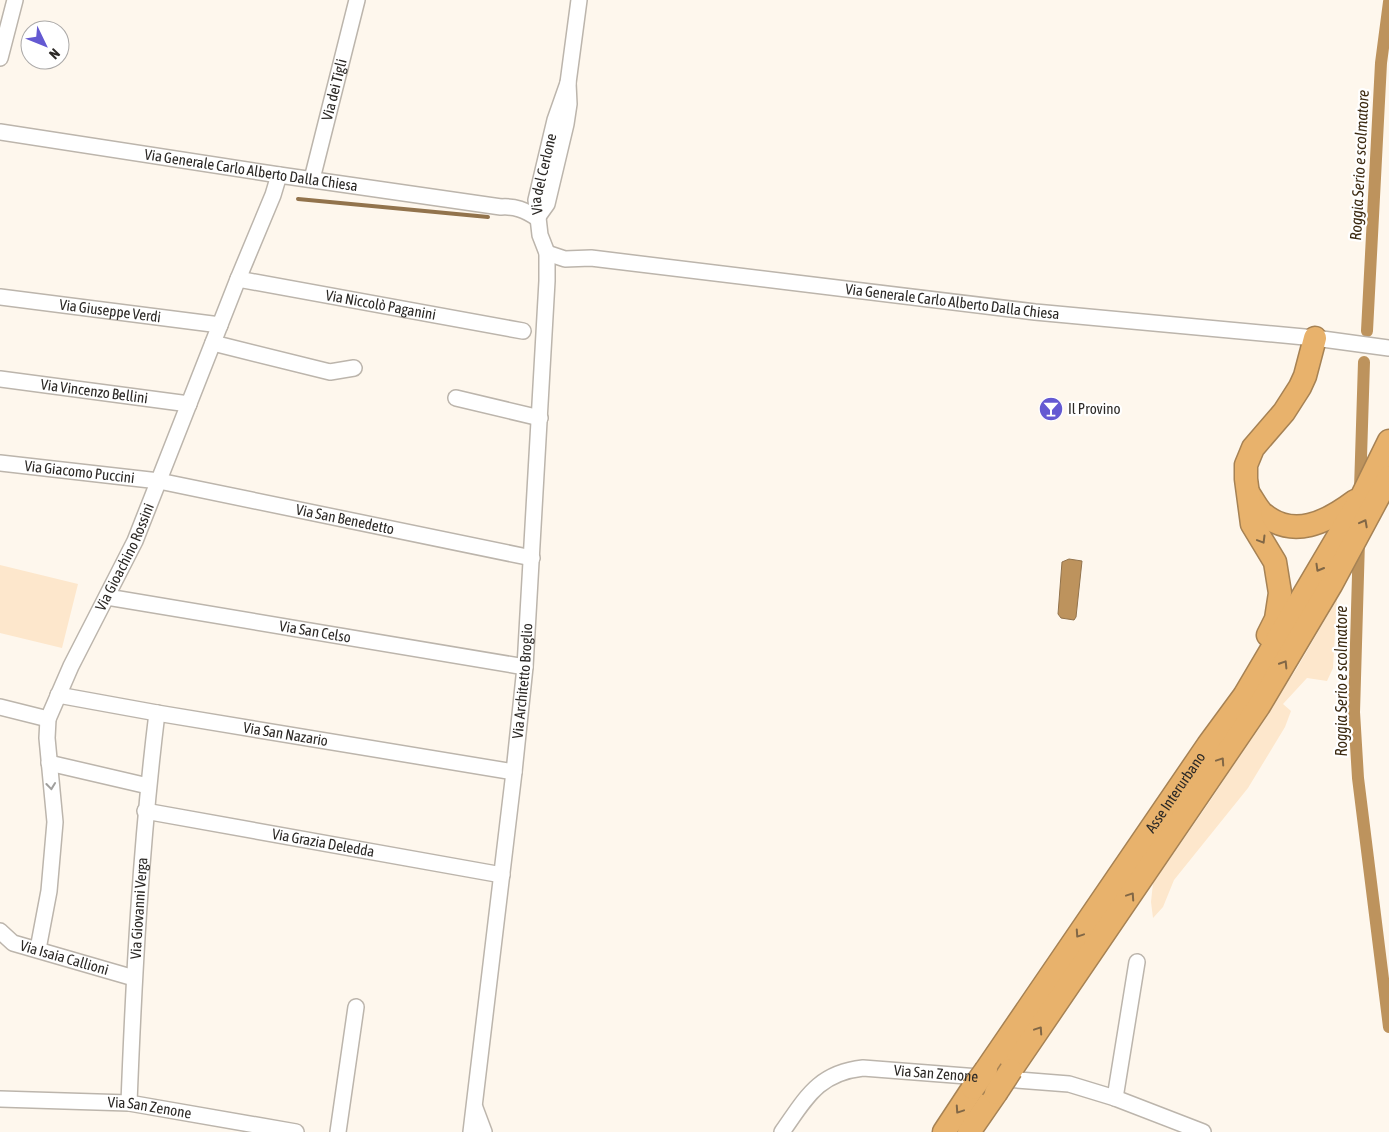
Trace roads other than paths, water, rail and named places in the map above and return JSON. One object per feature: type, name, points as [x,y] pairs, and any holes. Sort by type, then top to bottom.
[{"type":"highway","points":[[1251,701],[1263,645],[1276,619],[1280,593],[1275,562],[1252,524],[1246,472],[1249,456],[1258,442],[1284,412],[1300,387],[1305,376],[1315,338]]},
{"type":"highway","name":"Asse Interurbano","points":[[944,1132],[1208,745],[1251,701],[1362,496],[1389,441]]},
{"type":"highway","name":"Asse Interurbano","points":[[969,1132],[1251,701],[1331,585],[1389,476]]},
{"type":"highway","points":[[1248,494],[1261,512],[1280,525],[1301,526],[1314,524],[1332,517],[1362,496]]},
{"type":"street","points":[[0,58],[4,29],[15,0]]},
{"type":"street","name":"Via dei Tigli","points":[[312,179],[357,0]]},
{"type":"street","name":"Via del Cerlone","points":[[537,218],[536,200],[547,149],[568,84],[579,0]]},
{"type":"street","points":[[0,124],[0,133]]},
{"type":"street","name":"Via Generale Carlo Alberto Dalla Chiesa","points":[[0,133],[501,207],[512,206],[522,209],[537,218]]},
{"type":"street","name":"Via Gioachino Rossini","points":[[38,950],[49,891],[55,822],[47,738],[48,719],[70,666],[135,541],[273,195],[279,175]]},
{"type":"street","points":[[537,218],[540,235],[547,253]]},
{"type":"street","name":"Via Generale Carlo Alberto Dalla Chiesa","points":[[547,253],[565,259],[591,258],[1027,311],[1315,338],[1389,348]]},
{"type":"street","name":"Via Architetto Broglio","points":[[471,1132],[525,667],[540,418],[547,253]]},
{"type":"street","name":"Via Niccolò Paganini","points":[[238,279],[523,331]]},
{"type":"street","name":"Via Giuseppe Verdi","points":[[0,298],[220,325]]},
{"type":"street","points":[[213,344],[330,372],[354,368]]},
{"type":"street","name":"Via Vincenzo Bellini","points":[[0,379],[189,404]]},
{"type":"street","points":[[456,398],[540,418]]},
{"type":"street","name":"Via Giacomo Puccini","points":[[0,463],[159,481]]},
{"type":"street","name":"Via San Benedetto","points":[[159,481],[532,558]]},
{"type":"street","name":"Via San Celso","points":[[107,597],[525,667]]},
{"type":"street","name":"Via San Nazario","points":[[58,695],[514,772]]},
{"type":"street","points":[[0,707],[48,719]]},
{"type":"street","name":"Via Giovanni Verga","points":[[129,1103],[134,978],[145,811],[157,713]]},
{"type":"street","points":[[49,763],[148,786]]},
{"type":"street","name":"Via Grazia Deledda","points":[[145,811],[502,875]]},
{"type":"street","name":"Via Isaia Callioni","points":[[0,931],[13,943],[134,978]]},
{"type":"street","points":[[1115,1098],[1136,962]]},
{"type":"street","points":[[338,1132],[356,1007]]},
{"type":"street","name":"Via San Zenone","points":[[782,1132],[810,1093],[821,1082],[848,1069],[862,1068],[1069,1084],[1115,1098],[1204,1132]]},
{"type":"street","name":"Via San Zenone","points":[[0,1099],[129,1103],[296,1132]]},
{"type":"street","name":"Via Architetto Broglio","points":[[474,1107],[484,1132]]},
{"type":"waterway","name":"Roggia Serio e scolmatore","points":[[1367,331],[1381,63],[1389,2]]},
{"type":"waterway","points":[[298,199],[488,217]]},
{"type":"waterway","name":"Roggia Serio e scolmatore","points":[[1360,489],[1364,362]]},
{"type":"waterway","name":"Roggia Serio e scolmatore","points":[[1359,541],[1354,712],[1358,778],[1389,1027]]},
{"type":"place","name":"Il Provino","points":[[1051,409]]}]
